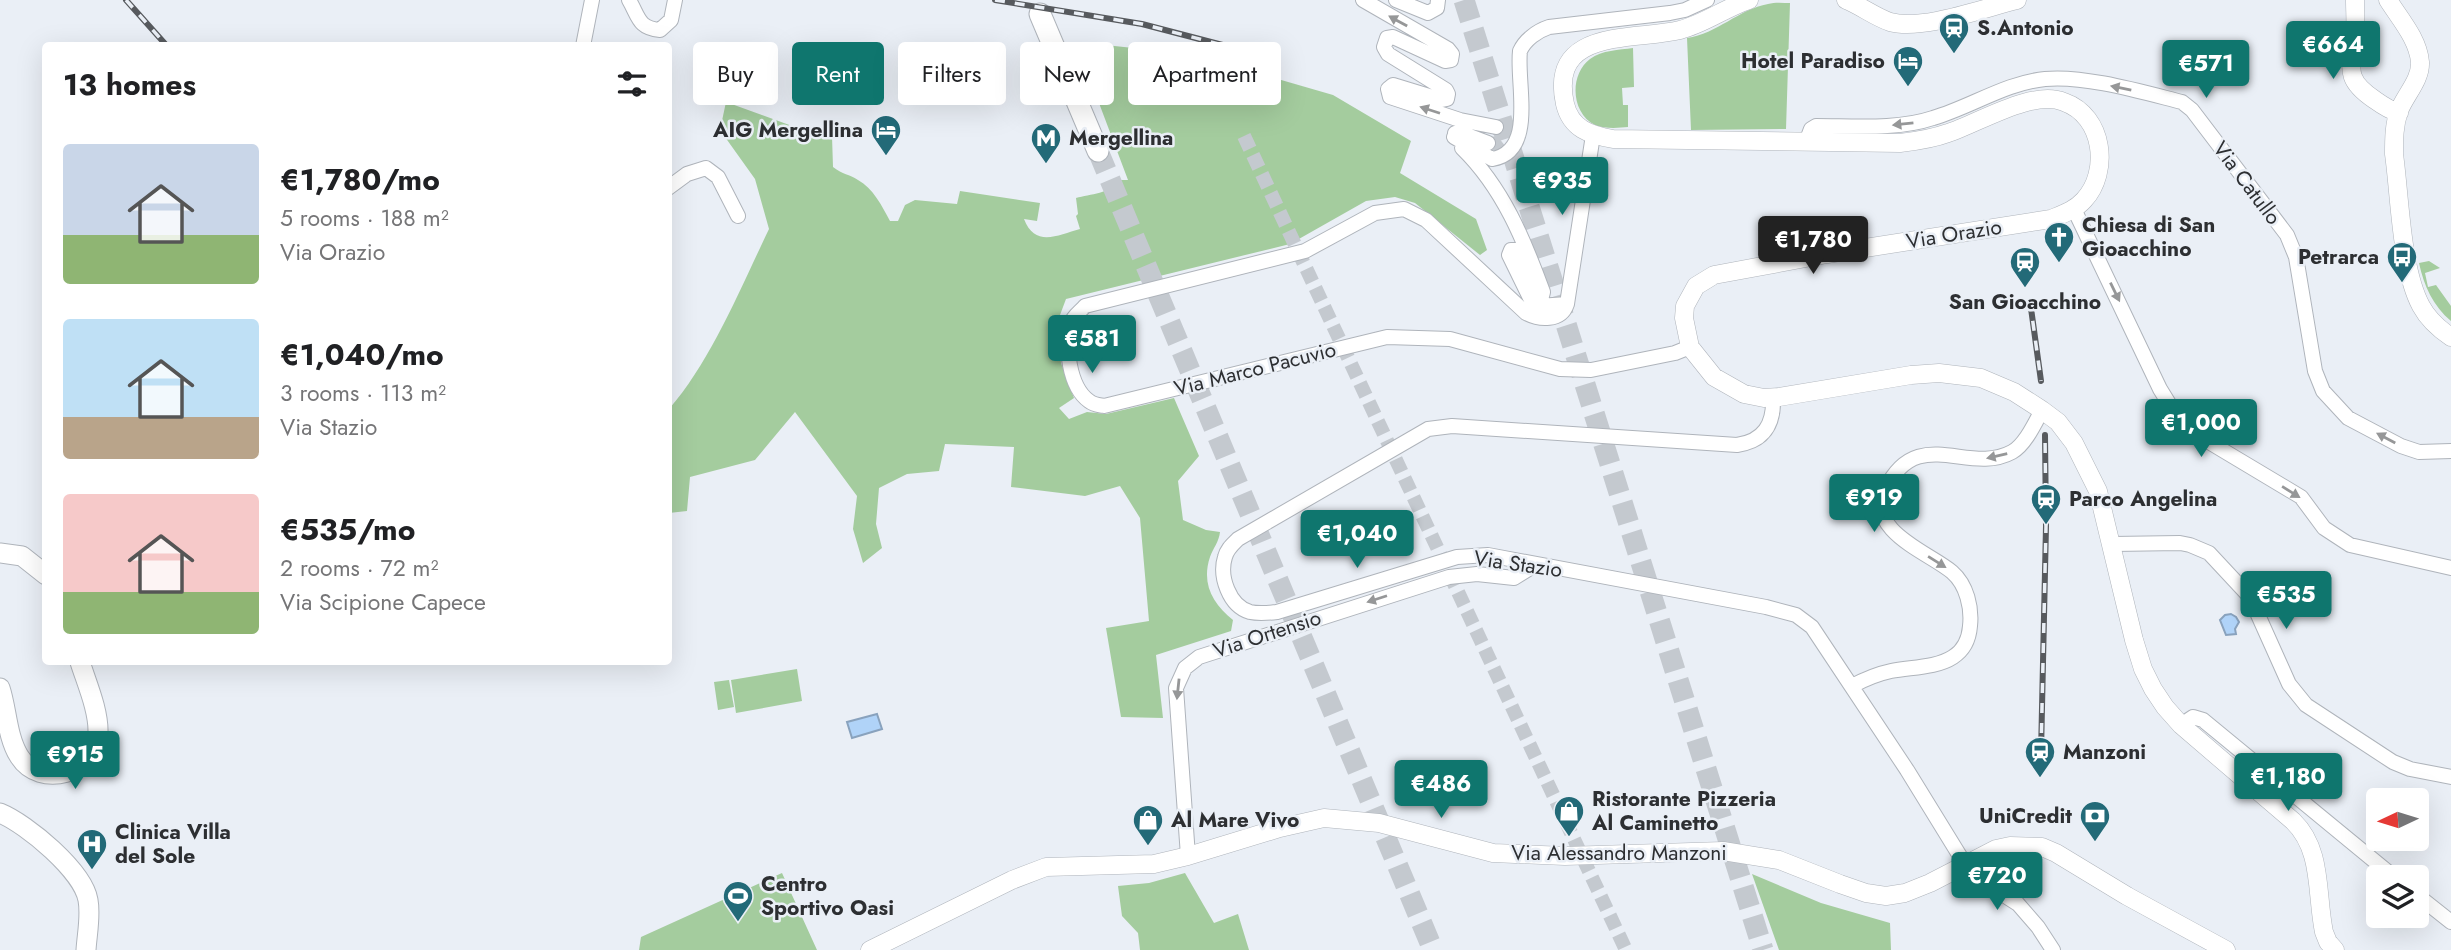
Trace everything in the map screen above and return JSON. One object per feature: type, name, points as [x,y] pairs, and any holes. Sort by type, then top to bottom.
[{"type":"main road","points":[[1040,14],[1098,151]]},
{"type":"main road","points":[[0,553],[22,556],[42,572]]},
{"type":"main road","points":[[0,688],[19,756],[27,765],[38,771],[50,775],[65,774],[84,764],[92,755],[98,734],[94,709],[81,665]]},
{"type":"main road","points":[[0,813],[25,827],[72,869],[83,883],[89,913],[86,950]]},
{"type":"street","points":[[584,42],[592,0]]},
{"type":"street","points":[[629,0],[640,23],[647,29],[660,30],[671,20],[675,0]]},
{"type":"street","points":[[1363,0],[1448,49],[1452,54],[1451,60],[1445,61],[1393,37],[1387,38],[1384,47],[1388,54],[1446,90],[1448,94],[1447,99],[1442,100],[1393,85],[1388,91],[1390,97],[1460,120],[1496,127]]},
{"type":"street","points":[[1396,0],[1428,13],[1437,8],[1438,0]]},
{"type":"street","points":[[1454,137],[1494,159],[1511,151],[1519,138],[1520,51],[1540,30],[1670,13],[1685,10],[1707,0]]},
{"type":"street","points":[[1746,0],[1680,30],[1602,40],[1579,52],[1566,74],[1564,99],[1572,122],[1592,135],[1630,139],[1900,143],[1922,141],[1949,133],[2030,101],[2059,100],[2069,103],[2085,116],[2095,132],[2101,151],[2097,180],[2091,191],[2074,209],[2160,388],[2176,415],[2194,433],[2301,497],[2324,528],[2350,545],[2451,568]]},
{"type":"street","points":[[1846,0],[1891,22],[1910,24],[1929,22],[2017,0]]},
{"type":"street","points":[[2355,0],[2355,33],[2349,67],[2351,75],[2363,92],[2399,113]]},
{"type":"street","points":[[2388,0],[2415,44],[2420,65],[2418,77],[2405,96],[2394,134],[2409,277],[2420,305],[2429,318],[2451,337]]},
{"type":"street","name":"Via Catullo","points":[[1805,142],[1811,129],[1816,126],[1919,122],[2023,82],[2041,79],[2070,78],[2182,102],[2192,110],[2287,235],[2296,257],[2315,371],[2323,391],[2348,418],[2401,446],[2419,452],[2451,451]]},
{"type":"street","points":[[1454,137],[1455,133],[1459,132],[1488,143]]},
{"type":"street","points":[[1454,137],[1493,184],[1525,242],[1543,292],[1542,296],[1537,296],[1534,292],[1516,250],[1513,249],[1508,254],[1531,300],[1539,306],[1567,304],[1592,135]]},
{"type":"street","points":[[672,185],[687,174],[706,168],[718,177],[738,216]]},
{"type":"street","name":"Via Marco Pacuvio","points":[[1567,304],[1559,315],[1549,318],[1533,317],[1426,220],[1405,209],[1384,210],[1306,251],[1086,306],[1072,320],[1069,338],[1071,364],[1076,385],[1086,400],[1104,407],[1387,337],[1450,339],[1560,369],[1591,370],[1675,353],[1690,346]]},
{"type":"street","name":"Via Orazio","points":[[2074,209],[2051,219],[1827,254],[1714,275],[1696,286],[1685,306],[1684,318],[1690,346],[1714,377],[1744,394],[1773,398],[1911,375],[1939,373],[1981,378],[2014,392],[2058,422],[2087,464],[2098,491],[2143,670],[2165,706],[2181,725],[2293,821],[2307,838],[2313,850],[2324,932],[2335,950]]},
{"type":"street","name":"Via Stazio","points":[[1773,398],[1773,416],[1764,433],[1756,440],[1737,445],[1452,426],[1428,429],[1238,539],[1228,548],[1224,558],[1226,586],[1232,598],[1247,611],[1261,614],[1295,608],[1457,556],[1488,555],[1789,612],[1812,627],[1971,874],[2018,904],[2053,950]]},
{"type":"street","points":[[1852,686],[1880,674],[1950,659],[1963,648],[1969,634],[1971,617],[1963,586],[1953,573],[1906,543],[1893,531],[1884,516],[1883,492],[1895,473],[1908,462],[1926,454],[1995,459],[2014,451],[2034,427],[2042,410]]},
{"type":"street","points":[[2113,544],[2180,543],[2209,553],[2250,597],[2289,684],[2306,705],[2393,762],[2410,769],[2451,777]]},
{"type":"street","name":"Via Ortensio","points":[[1188,856],[1176,688],[1185,668],[1199,656],[1448,577],[1477,574],[1514,578],[1535,565]]},
{"type":"street","points":[[2181,725],[2193,717],[2203,720],[2379,865]]},
{"type":"street","name":"Via Alessandro Manzoni","points":[[870,950],[1012,880],[1046,867],[1154,864],[1324,818],[1379,823],[1493,853],[1565,856],[1724,851],[1779,860],[1866,893],[1886,896],[1918,888],[1996,849],[2010,846],[2042,847],[2226,950]]},
{"type":"street","points":[[2429,905],[2451,922]]},
{"type":"green space","points":[[1790,3],[1786,129],[1691,130],[1687,38],[1708,32],[1757,7]]},
{"type":"green space","points":[[1114,46],[1128,47],[1128,105],[1281,105],[1281,80],[1333,95],[1411,141],[1400,173],[1476,219],[1487,250],[1480,255],[1415,203],[1395,197],[1366,201],[1290,244],[1066,299],[1057,323],[1061,363],[1074,398],[1059,408],[1069,419],[1087,412],[1106,414],[1174,398],[1199,456],[1178,481],[1183,520],[1206,530],[1220,532],[1210,557],[1208,585],[1220,607],[1233,620],[1231,631],[1156,655],[1163,718],[1121,717],[1106,628],[1149,621],[1140,518],[1120,486],[1085,496],[1011,487],[1014,447],[945,444],[939,471],[907,474],[879,488],[876,524],[882,548],[863,563],[853,529],[857,496],[795,412],[755,460],[690,477],[687,511],[672,513],[672,405],[712,346],[769,229],[755,179],[720,130],[725,105],[734,105],[814,134],[828,132],[832,136],[833,167],[863,183],[877,198],[890,221],[898,221],[905,205],[915,200],[957,204],[960,191],[1040,203],[1037,221],[1024,219],[1034,234],[1056,236],[1080,229],[1076,216],[1076,198],[1106,191],[1119,180],[1128,180],[1100,105],[1114,105]]},
{"type":"green space","points":[[1633,48],[1634,87],[1622,88],[1623,105],[1628,105],[1628,127],[1607,128],[1595,125],[1581,112],[1577,103],[1576,84],[1579,74],[1583,66],[1595,56]]},
{"type":"green space","points":[[2429,261],[2440,268],[2425,273],[2428,287],[2436,285],[2451,306],[2451,321],[2434,302],[2424,280],[2419,263]]},
{"type":"green space","points":[[797,669],[802,701],[736,713],[731,680]]},
{"type":"green space","points":[[729,680],[734,707],[718,710],[714,682]]},
{"type":"green space","name":"Centro Sportivo Oasi","points":[[782,873],[817,950],[639,950],[641,937]]},
{"type":"green space","points":[[1185,873],[1214,923],[1238,914],[1249,950],[1140,950],[1138,933],[1122,916],[1118,886],[1149,883]]},
{"type":"green space","points":[[1752,874],[1821,903],[1890,923],[1891,950],[1779,950]]},
{"type":"water","points":[[2231,614],[2239,622],[2235,629],[2236,634],[2226,635],[2220,620]]},
{"type":"water","points":[[877,714],[882,729],[852,738],[847,722]]},
{"type":"tunnel","points":[[1464,0],[1763,950]]},
{"type":"tunnel","points":[[1488,143],[1496,144],[1501,140],[1501,133],[1496,127]]},
{"type":"tunnel","points":[[1244,136],[1626,950]]},
{"type":"tunnel","points":[[1098,151],[1433,950]]},
{"type":"railway","points":[[126,0],[163,42]]},
{"type":"railway","points":[[995,0],[1142,24],[1211,42]]},
{"type":"railway","points":[[2030,301],[2041,381]]},
{"type":"railway","points":[[2041,753],[2046,526],[2045,435]]},
{"type":"place","name":"S.Antonio","points":[[1954,55]]},
{"type":"place","name":"Hotel Paradiso","points":[[1908,88]]},
{"type":"place","name":"AIG Mergellina","points":[[886,157]]},
{"type":"place","name":"Mergellina","points":[[1046,165]]},
{"type":"place","name":"Chiesa di San Gioacchino","points":[[2059,264]]},
{"type":"place","name":"Petrarca","points":[[2402,284]]},
{"type":"place","name":"San Gioacchino","points":[[2025,289]]},
{"type":"place","name":"Parco Angelina","points":[[2046,526]]},
{"type":"place","name":"Manzoni","points":[[2040,779]]},
{"type":"place","name":"Ristorante Pizzeria Al Caminetto","points":[[1569,838]]},
{"type":"place","name":"UniCredit","points":[[2095,843]]},
{"type":"place","name":"Al Mare Vivo","points":[[1148,847]]},
{"type":"place","name":"Clinica Villa del Sole","points":[[92,871]]},
{"type":"place","name":"Centro Sportivo Oasi","points":[[738,923]]}]
